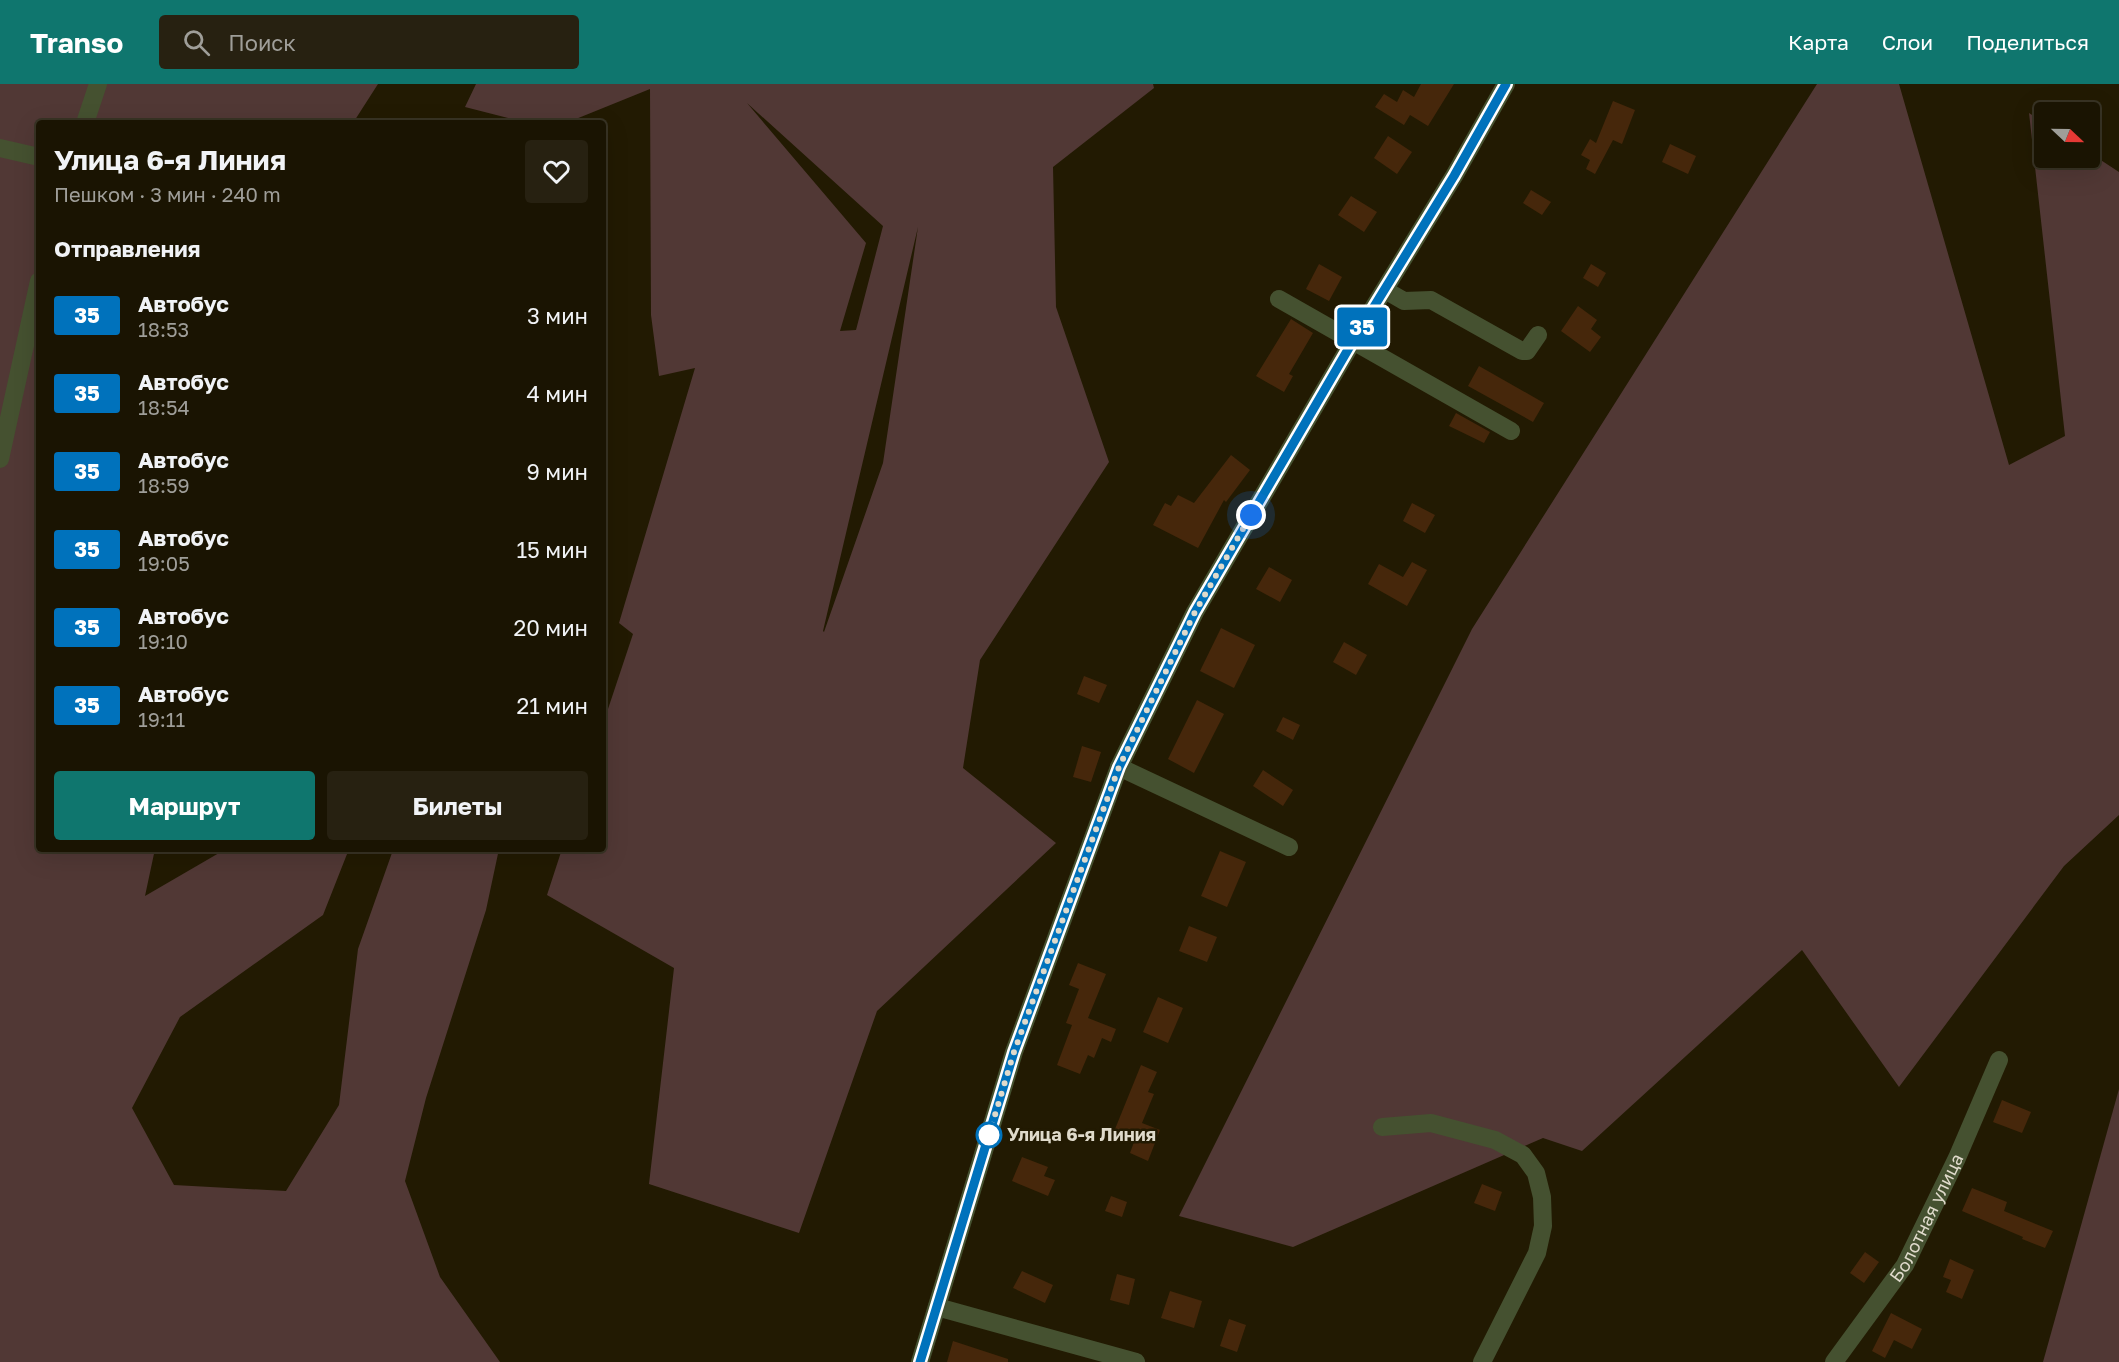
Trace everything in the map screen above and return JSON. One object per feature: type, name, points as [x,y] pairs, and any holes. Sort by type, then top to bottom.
[{"type":"street","points":[[86,120],[98,84]]},
{"type":"street","points":[[920,1362],[1014,1052],[1119,767],[1195,612],[1353,341],[1454,176],[1506,84]]},
{"type":"street","points":[[0,148],[36,156]]},
{"type":"street","points":[[1385,290],[1404,301],[1431,300],[1522,351],[1527,351],[1538,335]]},
{"type":"street","points":[[0,459],[36,295]]},
{"type":"street","points":[[1279,298],[1511,431]]},
{"type":"street","points":[[1119,767],[1289,847]]},
{"type":"street","name":"Болотная улица","points":[[1834,1362],[1905,1265],[1958,1158],[1999,1060]]},
{"type":"street","points":[[1382,1127],[1431,1123],[1495,1140],[1523,1155],[1536,1173],[1542,1197],[1543,1226],[1537,1253],[1482,1362]]},
{"type":"street","points":[[937,1307],[1136,1362]]},
{"type":"shaded area","points":[[0,84],[378,84],[355,120],[36,120],[36,852],[154,852],[145,896],[219,852],[348,852],[323,915],[180,1017],[132,1108],[174,1185],[286,1191],[339,1105],[358,949],[392,852],[498,852],[486,910],[426,1098],[405,1181],[440,1277],[500,1362],[0,1362]]},
{"type":"shaded area","points":[[476,84],[1153,84],[1154,88],[1053,167],[1056,307],[1109,462],[980,660],[963,768],[1056,843],[877,1011],[799,1233],[649,1184],[674,968],[547,895],[561,852],[606,852],[606,715],[633,634],[619,623],[695,368],[659,376],[651,315],[650,89],[573,120],[516,120],[465,107]],"holes":[[[747,103],[883,226],[856,330],[840,331],[866,243]],[[918,227],[883,463],[824,632]]]},
{"type":"shaded area","points":[[1817,84],[1899,84],[2009,465],[2065,436],[2035,168],[2100,168],[2100,160],[2119,172],[2119,815],[2064,866],[1899,1087],[1802,950],[1582,1151],[1543,1138],[1293,1247],[1179,1216],[1472,629]]},
{"type":"shaded area","points":[[2029,113],[2034,116],[2034,158]]},
{"type":"shaded area","points":[[2119,1089],[2119,1362],[2043,1362]]},
{"type":"building","points":[[1421,84],[1454,84],[1428,126],[1410,115],[1404,125],[1375,107],[1384,94],[1397,102],[1403,90],[1414,97]]},
{"type":"building","points":[[1613,101],[1635,110],[1622,144],[1613,140],[1595,174],[1586,169],[1590,160],[1581,155],[1590,139],[1596,143]]},
{"type":"building","points":[[1388,136],[1412,152],[1397,174],[1374,158]]},
{"type":"building","points":[[1670,144],[1696,156],[1688,174],[1662,162]]},
{"type":"building","points":[[1531,190],[1551,202],[1542,215],[1523,203]]},
{"type":"building","points":[[1351,196],[1377,212],[1364,232],[1338,215]]},
{"type":"building","points":[[1319,264],[1342,277],[1329,301],[1306,289]]},
{"type":"building","points":[[1591,264],[1606,273],[1598,287],[1583,278]]},
{"type":"building","points":[[1578,306],[1597,320],[1591,329],[1601,337],[1590,352],[1561,331]]},
{"type":"building","points":[[1291,319],[1313,333],[1289,374],[1293,376],[1284,392],[1256,376]]},
{"type":"building","points":[[1479,366],[1544,403],[1533,422],[1468,386]]},
{"type":"building","points":[[1456,413],[1490,432],[1484,443],[1449,426]]},
{"type":"building","points":[[1231,455],[1250,470],[1226,502],[1224,500],[1198,548],[1153,525],[1165,503],[1171,506],[1178,495],[1194,503]]},
{"type":"building","points":[[1412,503],[1435,515],[1425,533],[1403,521]]},
{"type":"building","points":[[1412,562],[1427,570],[1407,606],[1368,584],[1379,564],[1403,577]]},
{"type":"building","points":[[1269,567],[1292,580],[1280,602],[1256,589]]},
{"type":"building","points":[[1221,628],[1255,645],[1234,688],[1200,671]]},
{"type":"building","points":[[1344,642],[1367,655],[1356,675],[1333,662]]},
{"type":"building","points":[[1084,676],[1107,685],[1099,703],[1077,694]]},
{"type":"building","points":[[1197,700],[1224,714],[1194,773],[1168,759]]},
{"type":"building","points":[[1283,717],[1300,725],[1293,740],[1276,731]]},
{"type":"building","points":[[1082,746],[1101,752],[1091,782],[1073,777]]},
{"type":"building","points":[[1263,770],[1293,790],[1283,806],[1253,786]]},
{"type":"building","points":[[1220,851],[1246,862],[1227,907],[1201,896]]},
{"type":"building","points":[[1189,926],[1217,937],[1207,962],[1179,951]]},
{"type":"building","points":[[1078,963],[1106,974],[1088,1018],[1116,1029],[1111,1042],[1102,1038],[1094,1058],[1088,1055],[1080,1074],[1057,1065],[1072,1025],[1066,1023],[1079,989],[1069,985]]},
{"type":"building","points":[[1158,997],[1183,1008],[1168,1043],[1143,1032]]},
{"type":"building","points":[[1141,1065],[1157,1072],[1148,1092],[1154,1094],[1142,1123],[1160,1130],[1148,1161],[1130,1153],[1134,1142],[1113,1134]]},
{"type":"building","points":[[2002,1100],[2031,1112],[2022,1133],[1993,1122]]},
{"type":"building","points":[[1022,1157],[1048,1167],[1044,1176],[1055,1180],[1048,1196],[1012,1181]]},
{"type":"building","points":[[1482,1184],[1502,1192],[1495,1211],[1474,1203]]},
{"type":"building","points":[[1972,1188],[2007,1202],[2004,1211],[2053,1231],[2045,1248],[1962,1211]]},
{"type":"building","points":[[1111,1196],[1127,1202],[1122,1217],[1105,1211]]},
{"type":"building","points":[[1865,1252],[1879,1262],[1864,1283],[1850,1273]]},
{"type":"building","points":[[1950,1259],[1974,1270],[1962,1299],[1946,1292],[1951,1280],[1943,1277]]},
{"type":"building","points":[[1022,1271],[1053,1285],[1045,1303],[1013,1288]]},
{"type":"building","points":[[1117,1274],[1135,1279],[1129,1305],[1110,1300]]},
{"type":"building","points":[[1170,1291],[1202,1301],[1194,1328],[1161,1318]]},
{"type":"building","points":[[1891,1313],[1922,1329],[1912,1349],[1894,1340],[1885,1358],[1872,1351]]},
{"type":"building","points":[[1229,1319],[1246,1325],[1237,1352],[1220,1346]]},
{"type":"building","points":[[953,1341],[1008,1359],[1008,1362],[947,1362]]},
{"type":"bus line","name":"35","points":[[920,1362],[1014,1052],[1119,767],[1195,612],[1353,341],[1454,176],[1506,84]]},
{"type":"place","name":"Улица 6-я Линия","points":[[989,1135]]},
{"type":"route","points":[[989,1135],[1014,1052],[1119,767],[1195,612],[1251,515]]}]
